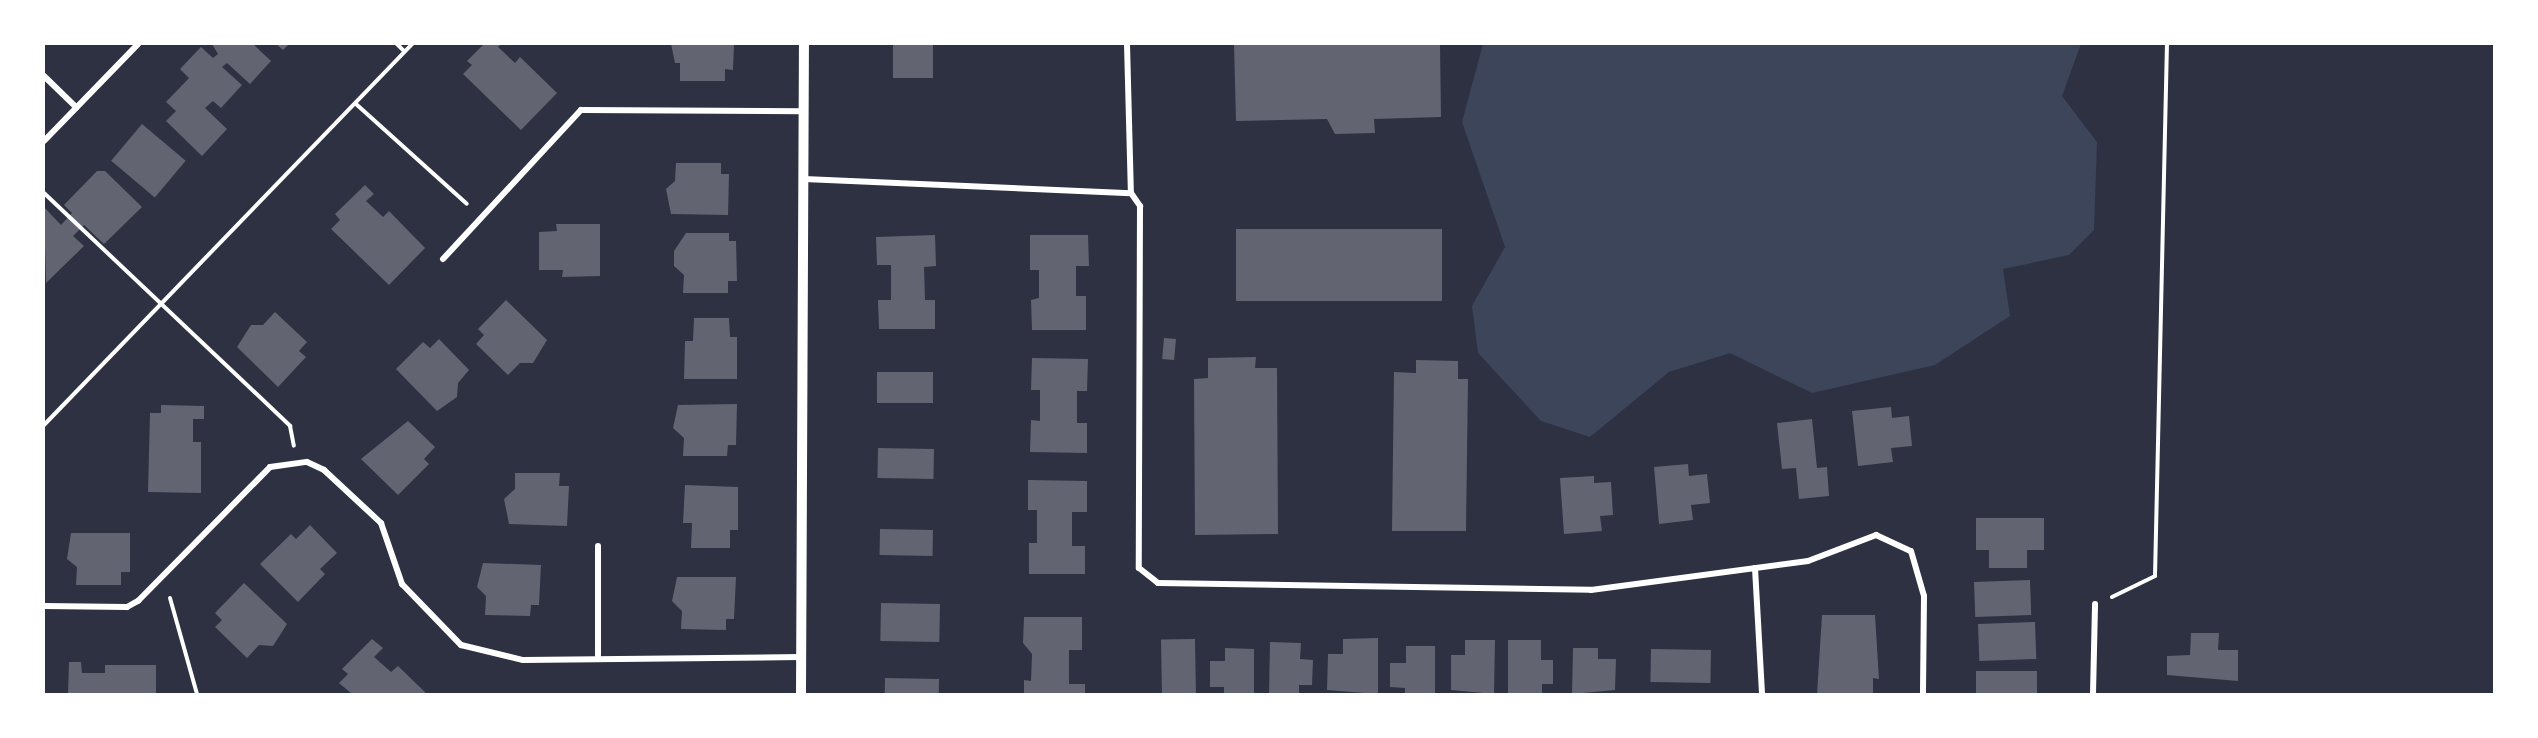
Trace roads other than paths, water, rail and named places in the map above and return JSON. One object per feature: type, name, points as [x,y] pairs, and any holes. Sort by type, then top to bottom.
[{"type":"street","points":[[44,141],[138,44]]},
{"type":"street","points":[[801,694],[804,44]]},
{"type":"street","points":[[1127,44],[1131,193],[1140,206],[1139,568],[1158,583],[1591,590],[1808,561],[1876,535],[1911,551],[1924,596],[1923,694]]},
{"type":"street","points":[[44,76],[76,107]]},
{"type":"street","points":[[443,259],[581,110],[804,111]]},
{"type":"street","points":[[804,179],[1131,193]]},
{"type":"street","points":[[44,606],[58,609],[127,607],[160,579],[270,467],[297,462],[324,470],[381,523],[402,584],[460,645],[523,660],[598,655],[801,657]]},
{"type":"street","points":[[597,546],[598,655]]},
{"type":"street","points":[[1755,568],[1762,694]]},
{"type":"street","points":[[2093,694],[2095,604]]}]
